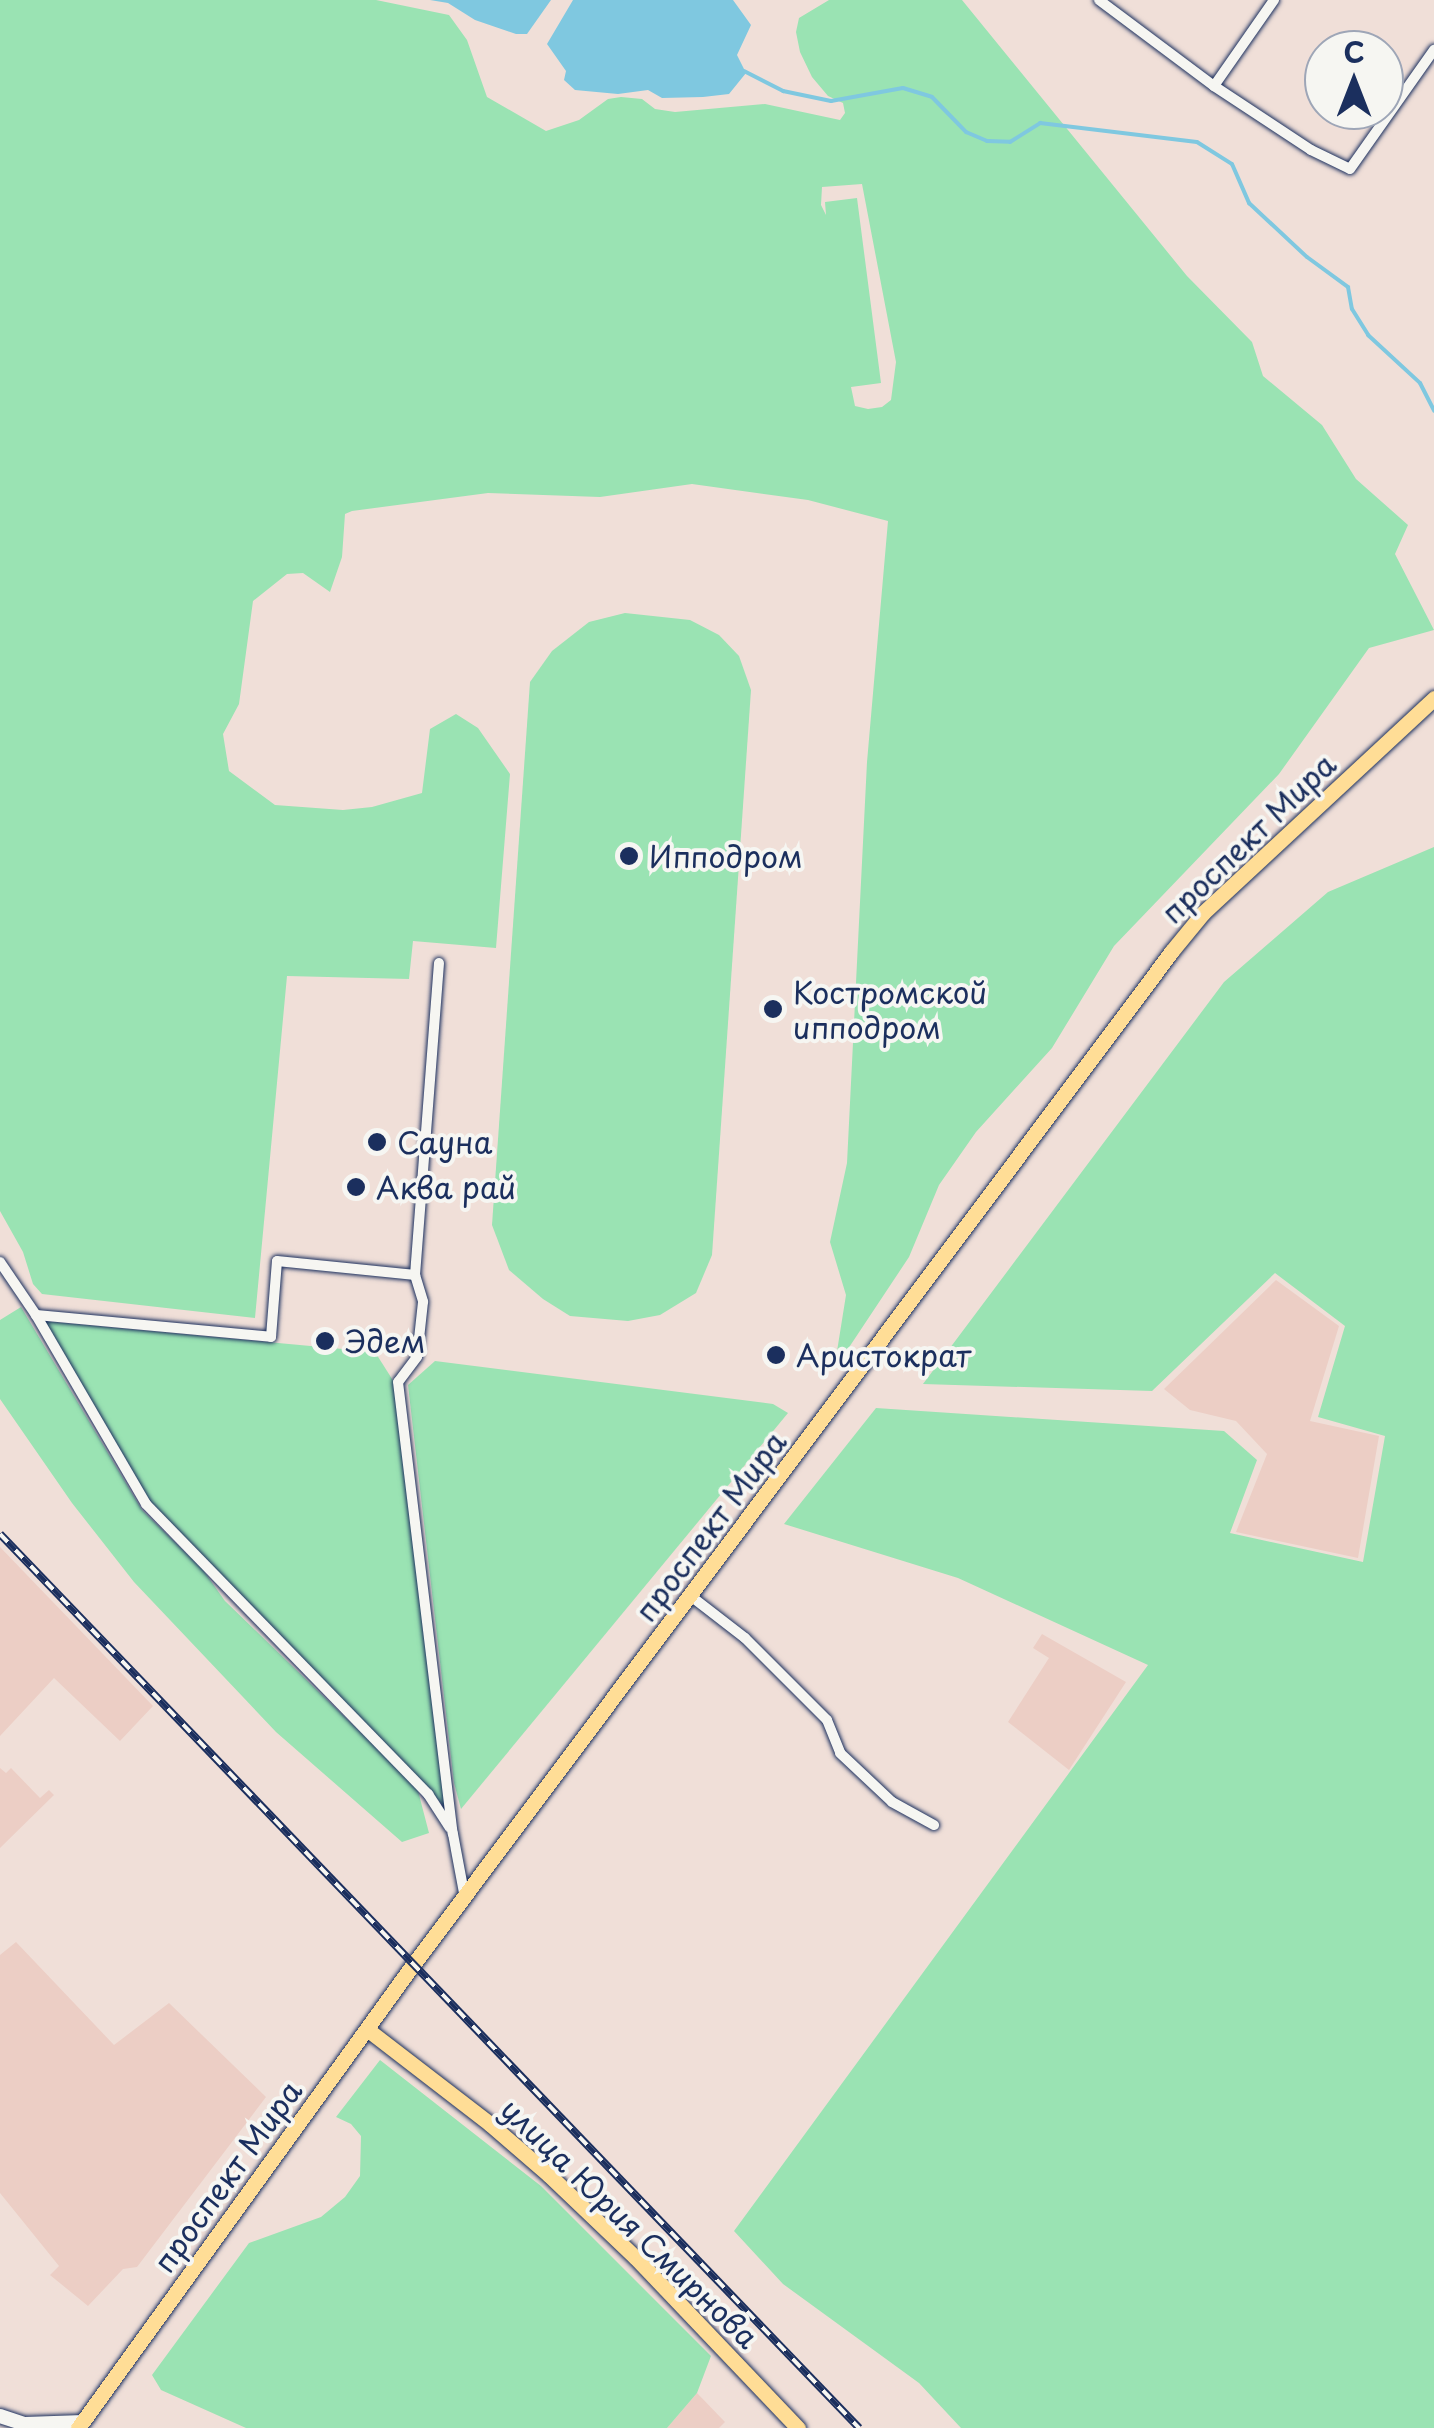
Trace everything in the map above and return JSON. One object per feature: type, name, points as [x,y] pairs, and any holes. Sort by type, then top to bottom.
[{"type":"main road","name":"проспект Мира","points":[[80,2425],[465,1898],[1171,952],[1204,913],[1434,698]]},
{"type":"main road","name":"улица Юрия Смирнова","points":[[368,2030],[549,2175],[636,2258],[798,2428]]},
{"type":"street","points":[[1099,0],[1214,86],[1311,150],[1350,169],[1434,50]]},
{"type":"street","points":[[1214,86],[1274,0]]},
{"type":"street","points":[[439,962],[415,1275],[423,1302],[417,1357],[398,1382],[453,1834],[465,1898]]},
{"type":"street","points":[[36,1315],[272,1338],[278,1261],[415,1275]]},
{"type":"street","points":[[0,1262],[36,1315],[146,1504],[428,1794],[453,1834]]},
{"type":"street","points":[[692,1597],[745,1638],[827,1720],[840,1753],[892,1802],[934,1826]]},
{"type":"street","points":[[0,2415],[25,2424],[80,2425]]},
{"type":"street","points":[[0,2415],[2,2428]]},
{"type":"street","points":[[0,2415],[13,2428]]},
{"type":"shaded area","points":[[1276,1280],[1339,1326],[1310,1421],[1379,1436],[1358,1558],[1236,1532],[1267,1454],[1236,1421],[1190,1410],[1164,1389]]},
{"type":"shaded area","points":[[0,1547],[153,1706],[120,1741],[54,1678],[0,1736]]},
{"type":"shaded area","points":[[1042,1634],[1126,1682],[1069,1770],[1008,1722],[1049,1658],[1033,1648]]},
{"type":"shaded area","points":[[0,1768],[6,1773],[11,1768],[40,1798],[49,1790],[54,1795],[0,1848]]},
{"type":"shaded area","points":[[16,1942],[114,2045],[169,2003],[266,2097],[137,2267],[123,2269],[88,2306],[50,2275],[59,2266],[0,2193],[0,1955]]},
{"type":"shaded area","points":[[697,2393],[725,2422],[719,2428],[667,2428]]},
{"type":"green space","points":[[0,0],[376,0],[449,15],[467,40],[487,97],[546,131],[579,120],[608,99],[621,97],[642,99],[655,109],[675,112],[765,104],[840,120],[845,113],[843,103],[828,96],[812,77],[800,52],[796,32],[799,18],[829,0],[962,0],[1187,276],[1252,342],[1263,376],[1322,425],[1356,479],[1408,525],[1395,554],[1434,630],[1369,648],[1279,774],[1114,946],[1052,1048],[976,1132],[939,1185],[909,1257],[834,1370],[846,1295],[830,1242],[847,1163],[867,762],[888,521],[808,500],[692,484],[600,497],[488,493],[345,514],[342,557],[330,592],[303,573],[287,574],[253,601],[239,704],[223,734],[229,771],[275,805],[343,810],[372,807],[422,793],[430,729],[456,714],[478,728],[510,774],[496,948],[413,941],[409,979],[287,976],[255,1318],[42,1294],[33,1284],[23,1252],[0,1211]],"holes":[[[862,184],[896,362],[891,400],[882,407],[855,406],[851,387],[881,383],[857,198],[825,202],[826,215],[821,205],[822,187]]]},
{"type":"green space","name":"Ипподром","points":[[625,613],[690,620],[719,635],[739,656],[751,690],[712,1255],[696,1293],[660,1315],[628,1321],[570,1316],[543,1299],[509,1270],[492,1225],[530,682],[552,651],[589,622]]},
{"type":"green space","points":[[1434,847],[1434,2428],[961,2428],[919,2383],[783,2284],[734,2231],[1148,1665],[958,1578],[784,1524],[876,1408],[1224,1431],[1257,1460],[1230,1533],[1363,1562],[1385,1436],[1318,1417],[1345,1326],[1275,1273],[1152,1391],[923,1384],[1224,982],[1328,892]]},
{"type":"green space","points":[[21,1307],[142,1510],[203,1570],[225,1601],[417,1787],[429,1833],[402,1842],[276,1732],[134,1582],[72,1503],[0,1399],[0,1320]]},
{"type":"green space","points":[[43,1321],[375,1352],[394,1382],[445,1807],[149,1500]]},
{"type":"green space","points":[[435,1361],[773,1404],[788,1413],[461,1809],[454,1783],[408,1385]]},
{"type":"green space","points":[[380,2060],[541,2186],[711,2356],[697,2393],[667,2428],[246,2428],[161,2390],[152,2375],[249,2243],[321,2217],[345,2197],[360,2176],[361,2136],[351,2124],[336,2117]]},
{"type":"water","points":[[430,0],[551,0],[527,34],[516,34],[475,20],[448,3]]},
{"type":"water","points":[[573,0],[733,0],[751,25],[737,55],[746,73],[729,94],[703,97],[662,98],[648,90],[618,94],[575,90],[564,80],[566,71],[547,44]]},
{"type":"waterway","points":[[744,71],[783,91],[831,101],[903,88],[932,97],[966,132],[987,141],[1010,142],[1040,123],[1197,142],[1232,164],[1249,203],[1307,257],[1348,287],[1352,309],[1368,335],[1420,383],[1434,411]]},
{"type":"railway","points":[[0,1534],[859,2428]]},
{"type":"place","name":"Ипподром","points":[[629,856]]},
{"type":"place","name":"Костромской ипподром","points":[[773,1009]]},
{"type":"place","name":"Сауна","points":[[377,1142]]},
{"type":"place","name":"Аква рай","points":[[356,1187]]},
{"type":"place","name":"Эдем","points":[[325,1341]]},
{"type":"place","name":"Аристократ","points":[[776,1355]]}]
